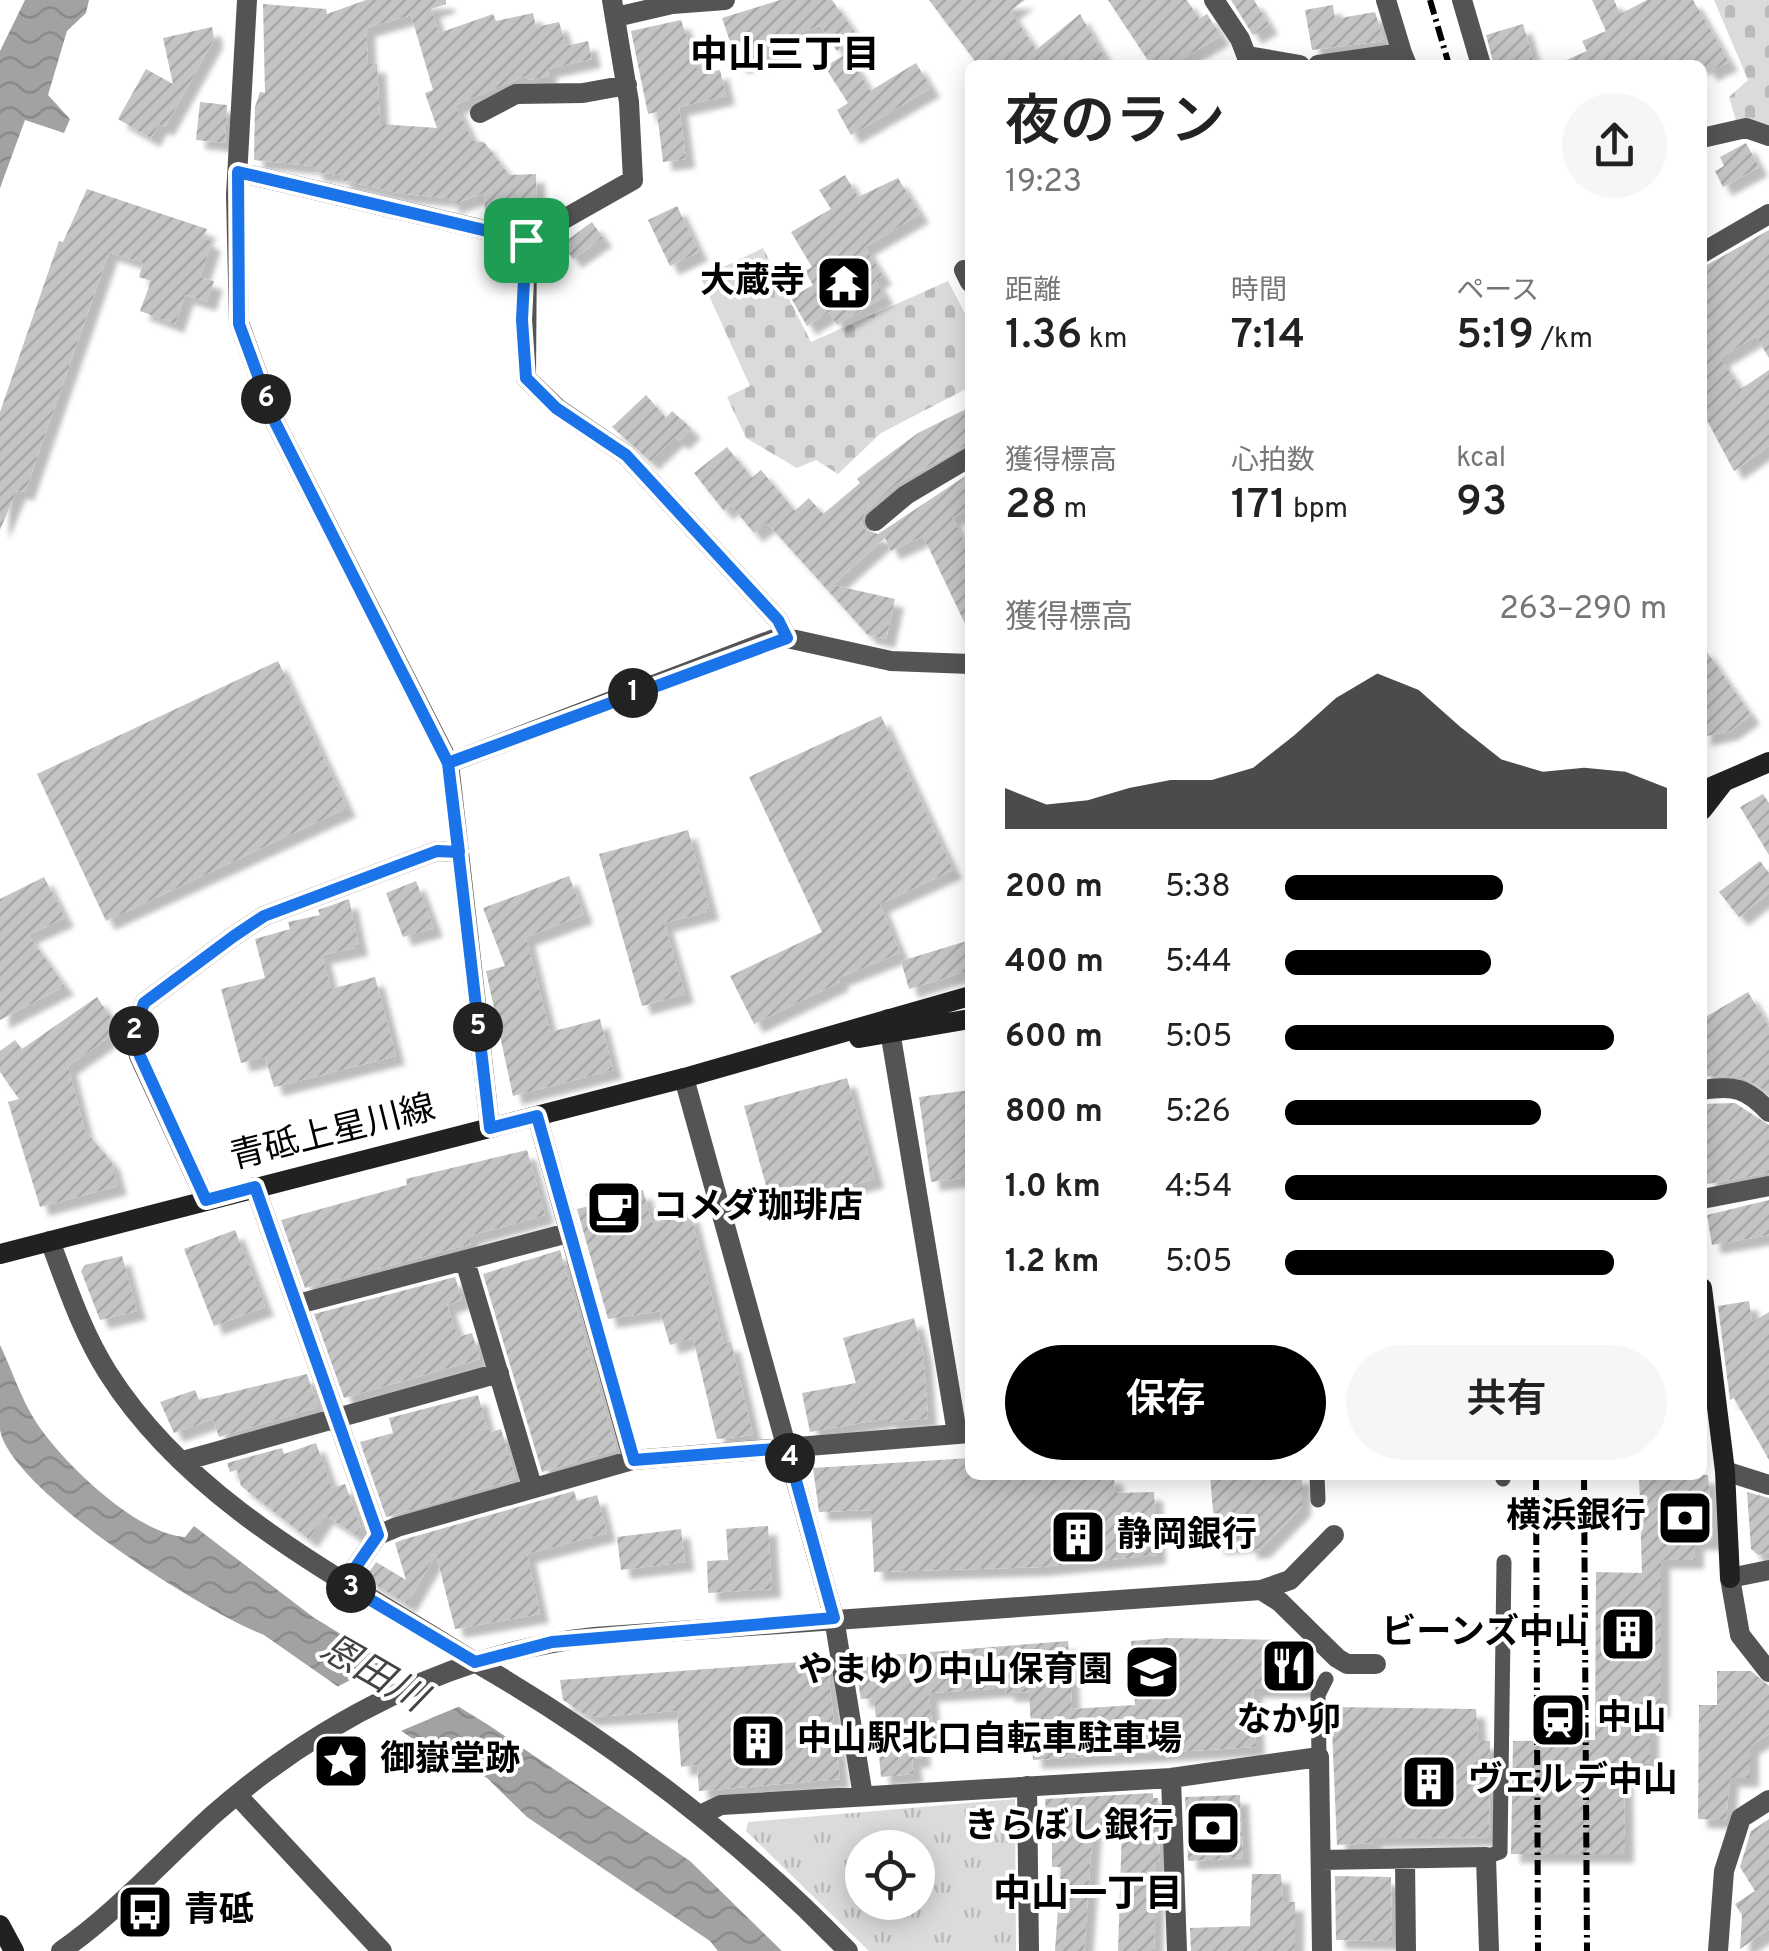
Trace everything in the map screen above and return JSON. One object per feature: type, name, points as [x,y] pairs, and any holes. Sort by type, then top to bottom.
[{"type":"main road","points":[[1707,789],[1769,762]]},
{"type":"main road","points":[[1707,804],[1723,783]]},
{"type":"main road","name":"青砥上星川線","points":[[890,1027],[965,998]]},
{"type":"main road","name":"青砥上星川線","points":[[0,1254],[797,1046],[890,1027],[965,1020]]},
{"type":"main road","points":[[1707,1328],[1725,1471],[1730,1578]]},
{"type":"main road","points":[[0,1925],[14,1951]]},
{"type":"street","points":[[247,0],[238,172],[239,324],[275,422],[448,763],[490,1128]]},
{"type":"street","points":[[238,172],[526,240],[633,180],[627,85],[614,8],[725,0]]},
{"type":"street","points":[[1214,0],[1249,60]]},
{"type":"street","points":[[1386,0],[1404,59]]},
{"type":"street","points":[[1462,0],[1479,60]]},
{"type":"street","points":[[480,113],[516,94],[583,93],[627,85]]},
{"type":"street","points":[[1707,137],[1746,128],[1769,136]]},
{"type":"street","points":[[1707,251],[1769,214]]},
{"type":"street","points":[[526,240],[522,320],[526,378],[556,408],[626,455],[778,620],[787,638]]},
{"type":"street","points":[[875,521],[906,495],[965,460]]},
{"type":"street","points":[[448,763],[787,638],[891,661],[965,664]]},
{"type":"street","points":[[206,1200],[140,1056],[134,1032],[144,1003],[264,916],[437,851],[459,852]]},
{"type":"street","points":[[344,1584],[378,1535],[532,1486],[634,1460],[963,1433],[890,1027]]},
{"type":"street","points":[[684,1078],[834,1618],[863,1796]]},
{"type":"street","points":[[1707,1089],[1734,1086],[1755,1097],[1769,1112]]},
{"type":"street","points":[[537,1116],[634,1460]]},
{"type":"street","points":[[1707,1198],[1769,1186]]},
{"type":"street","points":[[255,1187],[339,1414],[378,1535]]},
{"type":"street","points":[[298,1304],[568,1233]]},
{"type":"street","points":[[40,1243],[110,1376],[183,1460],[288,1547],[700,1815],[745,1852],[848,1951]]},
{"type":"street","points":[[465,1261],[532,1486]]},
{"type":"street","points":[[183,1460],[499,1373]]},
{"type":"street","points":[[1725,1471],[1769,1484]]},
{"type":"street","points":[[1317,1480],[1318,1500]]},
{"type":"street","points":[[61,1951],[236,1795],[311,1741],[413,1687],[470,1664],[552,1642],[834,1618],[1261,1590],[1290,1580],[1334,1536]]},
{"type":"street","points":[[1322,1860],[1486,1857],[1500,1852],[1504,1562]]},
{"type":"street","points":[[1769,1570],[1730,1578],[1740,1636],[1769,1672]]},
{"type":"street","points":[[1261,1590],[1280,1602],[1347,1664],[1376,1664]]},
{"type":"street","points":[[1322,1951],[1318,1694],[1326,1678]]},
{"type":"street","points":[[700,1815],[721,1806],[1171,1778],[1318,1758]]},
{"type":"street","points":[[1171,1778],[1177,1951]]},
{"type":"street","points":[[1027,1786],[1029,1951]]},
{"type":"street","points":[[236,1795],[382,1951]]},
{"type":"street","points":[[1718,1951],[1724,1871],[1741,1818],[1769,1800]]},
{"type":"street","points":[[1486,1857],[1489,1951]]},
{"type":"street","points":[[1405,1858],[1406,1951]]},
{"type":"green space","points":[[1714,0],[1769,0],[1769,127],[1737,124],[1729,97],[1748,80]]},
{"type":"green space","points":[[763,248],[811,342],[948,281],[965,313],[965,390],[881,433],[838,474],[816,460],[797,468],[746,438],[727,397],[750,386],[701,278]]},
{"type":"green space","points":[[1015,1799],[1016,1951],[869,1951],[746,1831],[748,1822]]},
{"type":"water","points":[[25,0],[89,0],[86,13],[67,31],[48,95],[70,119],[64,133],[25,120],[0,188],[0,51]]},
{"type":"water","name":"恩田川","points":[[0,1345],[36,1422],[63,1456],[123,1510],[166,1533],[185,1537],[194,1526],[313,1617],[490,1726],[690,1861],[782,1951],[718,1951],[710,1941],[527,1817],[487,1778],[410,1737],[264,1635],[158,1577],[73,1516],[12,1455],[0,1430]]},
{"type":"pier","points":[[391,1659],[465,1704],[396,1733],[333,1689]]},
{"type":"building","points":[[366,0],[446,0],[446,4],[431,9],[439,33],[493,14],[496,21],[533,13],[536,27],[559,22],[566,46],[588,41],[592,59],[547,69],[549,76],[529,80],[525,76],[455,105],[473,141],[484,142],[509,175],[536,174],[537,215],[485,216],[484,193],[451,205],[449,198],[403,194],[341,180],[341,175],[314,172],[314,166],[254,160],[255,107],[260,92],[265,93],[263,4],[326,9],[327,14]],"holes":[[[411,15],[433,90],[425,93],[437,128],[380,124],[377,64],[368,64],[366,28]]]},
{"type":"building","points":[[780,0],[832,0],[858,37],[837,51],[820,25],[780,40],[784,50],[738,65],[722,18]]},
{"type":"building","points":[[929,0],[1025,0],[1010,11],[1036,50],[1080,14],[1106,60],[974,60]]},
{"type":"building","points":[[1108,0],[1187,0],[1199,19],[1207,14],[1221,36],[1180,60],[1148,60]]},
{"type":"building","points":[[1231,0],[1254,0],[1269,25],[1253,35]]},
{"type":"building","points":[[1592,0],[1614,0],[1620,14],[1647,0],[1693,0],[1729,62],[1708,72],[1707,60],[1566,60],[1587,51],[1582,41],[1606,31]]},
{"type":"building","points":[[1333,5],[1335,19],[1375,12],[1384,41],[1312,50],[1305,10]]},
{"type":"building","points":[[681,20],[699,74],[720,70],[726,96],[679,107],[686,159],[663,162],[657,112],[648,114],[631,31]]},
{"type":"building","points":[[1523,24],[1534,60],[1493,60],[1486,35]]},
{"type":"building","points":[[212,27],[214,39],[165,127],[159,124],[151,138],[118,119],[146,69],[173,84],[163,38]]},
{"type":"building","points":[[847,53],[870,91],[916,63],[931,88],[851,135],[837,110],[848,103],[825,67]]},
{"type":"building","points":[[200,102],[227,105],[225,143],[196,140]]},
{"type":"building","points":[[1746,143],[1759,167],[1723,187],[1715,171],[1724,166],[1720,157]]},
{"type":"building","points":[[845,175],[858,197],[898,178],[920,214],[865,247],[883,276],[875,280],[885,296],[837,325],[829,312],[807,326],[791,298],[813,285],[805,271],[812,267],[791,232],[831,209],[819,190]]},
{"type":"building","points":[[87,189],[207,229],[203,238],[212,242],[200,277],[214,281],[207,302],[185,295],[175,324],[140,311],[151,281],[139,277],[143,263],[109,252],[25,492],[17,490],[0,530],[0,412],[59,241],[63,242]]},
{"type":"building","points":[[677,206],[699,252],[670,266],[648,220]]},
{"type":"building","points":[[592,222],[603,238],[573,259],[562,244]]},
{"type":"building","points":[[1769,230],[1769,358],[1756,336],[1720,358],[1741,389],[1769,370],[1769,446],[1734,471],[1707,420],[1707,265]]},
{"type":"building","points":[[646,395],[666,418],[672,411],[692,429],[680,441],[675,437],[650,461],[612,427]]},
{"type":"building","points":[[965,410],[965,446],[897,484],[866,511],[861,522],[865,530],[878,534],[965,476],[965,513],[952,517],[965,544],[965,624],[923,536],[891,551],[885,538],[833,585],[895,599],[886,639],[868,635],[767,523],[754,533],[731,505],[724,511],[694,473],[727,447],[752,478],[761,470],[795,511],[809,498],[823,514],[860,483],[857,479],[918,433]]},
{"type":"building","points":[[1707,652],[1751,715],[1730,731],[1707,736]]},
{"type":"building","points":[[278,661],[347,808],[106,921],[37,774]]},
{"type":"building","points":[[881,716],[953,870],[880,904],[900,953],[838,978],[840,982],[754,1024],[730,976],[822,932],[749,777]]},
{"type":"building","points":[[1763,794],[1769,803],[1769,855],[1740,807]]},
{"type":"building","points":[[688,830],[710,911],[664,923],[685,994],[642,1006],[599,854]]},
{"type":"building","points":[[1760,861],[1769,873],[1769,893],[1739,917],[1719,892]]},
{"type":"building","points":[[569,876],[584,915],[526,937],[550,1032],[600,1019],[613,1070],[513,1096],[486,971],[505,966],[483,908]]},
{"type":"building","points":[[44,877],[65,918],[28,935],[65,986],[0,1020],[0,899]]},
{"type":"building","points":[[416,881],[434,928],[403,937],[386,893]]},
{"type":"building","points":[[349,899],[359,947],[322,955],[331,989],[375,977],[396,1056],[274,1087],[265,1057],[241,1063],[221,989],[265,978],[255,939],[290,929],[288,922],[320,915],[318,910]]},
{"type":"building","points":[[965,942],[965,972],[909,989],[901,961]]},
{"type":"building","points":[[1748,992],[1769,1027],[1769,1093],[1742,1077],[1707,1076],[1707,1016]]},
{"type":"building","points":[[97,997],[119,1030],[68,1066],[85,1131],[111,1161],[118,1186],[40,1207],[8,1102],[19,1099],[0,1072],[0,1051],[15,1040],[22,1049]]},
{"type":"building","points":[[847,1078],[875,1179],[772,1207],[744,1106]]},
{"type":"building","points":[[965,1091],[965,1178],[931,1182],[919,1097]]},
{"type":"building","points":[[1735,1103],[1769,1125],[1769,1173],[1707,1184],[1707,1104]]},
{"type":"building","points":[[527,1150],[545,1215],[469,1236],[471,1244],[305,1288],[281,1220],[407,1185],[406,1179]]},
{"type":"building","points":[[620,1184],[623,1195],[643,1190],[652,1223],[690,1212],[724,1344],[731,1342],[753,1435],[717,1439],[693,1338],[670,1345],[660,1311],[608,1319],[577,1209],[589,1206],[586,1193]]},
{"type":"building","points":[[1769,1200],[1769,1235],[1712,1245],[1707,1215]]},
{"type":"building","points":[[235,1230],[265,1307],[214,1326],[184,1249]]},
{"type":"building","points":[[560,1250],[616,1450],[542,1472],[483,1274]]},
{"type":"building","points":[[122,1256],[137,1311],[100,1320],[81,1271],[85,1265]]},
{"type":"building","points":[[455,1277],[462,1300],[447,1305],[458,1337],[472,1333],[480,1359],[344,1398],[314,1314]]},
{"type":"building","points":[[1749,1301],[1752,1322],[1769,1312],[1769,1460],[1734,1398],[1730,1400],[1718,1306]]},
{"type":"building","points":[[914,1318],[923,1352],[928,1418],[888,1422],[888,1418],[810,1432],[802,1393],[856,1383],[843,1338]]},
{"type":"building","points":[[307,1374],[318,1407],[219,1437],[213,1419],[174,1433],[160,1402],[195,1390],[199,1400]]},
{"type":"building","points":[[478,1395],[486,1425],[491,1432],[501,1429],[516,1479],[386,1517],[360,1442],[393,1433],[389,1418]]},
{"type":"building","points":[[316,1443],[332,1488],[345,1484],[361,1528],[356,1535],[325,1515],[309,1539],[241,1486],[237,1470],[230,1472],[227,1463],[282,1448],[284,1454]]},
{"type":"building","points":[[965,1458],[965,1480],[1114,1480],[1115,1493],[1154,1492],[1157,1555],[1040,1567],[874,1572],[871,1510],[819,1512],[813,1468]]},
{"type":"building","points":[[1708,1475],[1713,1541],[1695,1541],[1695,1560],[1661,1560],[1661,1709],[1650,1709],[1650,1763],[1624,1763],[1625,1854],[1511,1854],[1513,1741],[1595,1740],[1596,1572],[1642,1573],[1639,1480],[1707,1480]]},
{"type":"building","points":[[1210,1480],[1302,1480],[1302,1507],[1261,1549],[1248,1550],[1248,1543],[1216,1546]]},
{"type":"building","points":[[574,1491],[577,1501],[597,1495],[607,1533],[527,1554],[540,1614],[455,1629],[436,1554],[407,1604],[365,1578],[376,1562],[406,1580],[395,1543],[402,1540]]},
{"type":"building","points":[[1747,1492],[1769,1498],[1769,1552],[1758,1555],[1751,1549]]},
{"type":"building","points":[[768,1526],[772,1589],[708,1593],[707,1561],[728,1560],[726,1529]]},
{"type":"building","points":[[681,1529],[685,1562],[621,1570],[617,1537]]},
{"type":"building","points":[[1281,1640],[1306,1663],[1306,1689],[1253,1689],[1256,1747],[1033,1760],[1029,1692],[1006,1693],[1005,1688],[929,1693],[933,1737],[920,1738],[922,1758],[912,1759],[914,1774],[881,1777],[874,1698],[861,1699],[854,1658],[1068,1641],[1072,1709],[1135,1705],[1131,1641]]},
{"type":"building","points":[[827,1660],[840,1779],[699,1791],[697,1765],[681,1767],[677,1711],[589,1717],[563,1700],[560,1680]]},
{"type":"building","points":[[1717,1671],[1751,1671],[1769,1686],[1769,1734],[1750,1746],[1750,1778],[1730,1778],[1726,1820],[1698,1819],[1699,1705],[1717,1705]]},
{"type":"building","name":"ヴェルデ中山","points":[[1331,1707],[1476,1709],[1478,1741],[1490,1741],[1489,1837],[1373,1838],[1373,1843],[1337,1845]]},
{"type":"building","points":[[1153,1793],[1153,1798],[1158,1798],[1160,1862],[1156,1862],[1154,1951],[1118,1951],[1122,1828],[1093,1826],[1084,1951],[1055,1951],[1061,1867],[1052,1867],[1052,1826],[1047,1827],[1045,1799]]},
{"type":"building","name":"きらぼし銀行","points":[[1240,1795],[1243,1858],[1188,1861],[1185,1797]]},
{"type":"building","points":[[1769,1819],[1769,1929],[1740,1949],[1742,1915],[1735,1904],[1755,1891],[1740,1867],[1751,1831]]},
{"type":"building","points":[[1252,1874],[1281,1874],[1283,1902],[1295,1902],[1295,1951],[1191,1951],[1190,1928],[1250,1926]]},
{"type":"building","points":[[1335,1876],[1391,1877],[1392,1941],[1336,1940]]},
{"type":"railway","points":[[1430,0],[1448,60]]},
{"type":"railway","points":[[1536,1480],[1538,1951]]},
{"type":"railway","points":[[1584,1480],[1587,1951]]},
{"type":"place","name":"大蔵寺","points":[[844,283]]},
{"type":"place","name":"コメダ珈琲店","points":[[614,1208]]},
{"type":"place","name":"横浜銀行","points":[[1685,1518]]},
{"type":"place","name":"静岡銀行","points":[[1078,1537]]},
{"type":"place","name":"ビーンズ中山","points":[[1628,1634]]},
{"type":"place","name":"なか卯","points":[[1289,1666]]},
{"type":"place","name":"やまゆり中山保育園","points":[[1152,1672]]},
{"type":"place","name":"中山","points":[[1558,1720]]},
{"type":"place","name":"中山駅北口自転車駐車場","points":[[758,1741]]},
{"type":"place","name":"御嶽堂跡","points":[[341,1761]]},
{"type":"place","name":"ヴェルデ中山","points":[[1429,1782]]},
{"type":"place","name":"きらぼし銀行","points":[[1213,1828]]},
{"type":"place","name":"青砥","points":[[145,1912]]},
{"type":"district","name":"中山三丁目","points":[[785,57]]},
{"type":"district","name":"中山一丁目","points":[[1088,1896]]},
{"type":"route","points":[[526,240],[238,172],[235,237],[239,324],[275,422],[448,763],[450,776],[459,852],[490,1128],[537,1116],[634,1460],[787,1448],[834,1618],[552,1642],[475,1662],[344,1584],[378,1535],[339,1414],[255,1187],[206,1200],[140,1056],[134,1032],[135,1020],[154,992],[264,916],[437,851],[459,852],[448,763],[787,638],[778,620],[626,455],[556,408],[526,378],[522,320],[526,240]]}]
